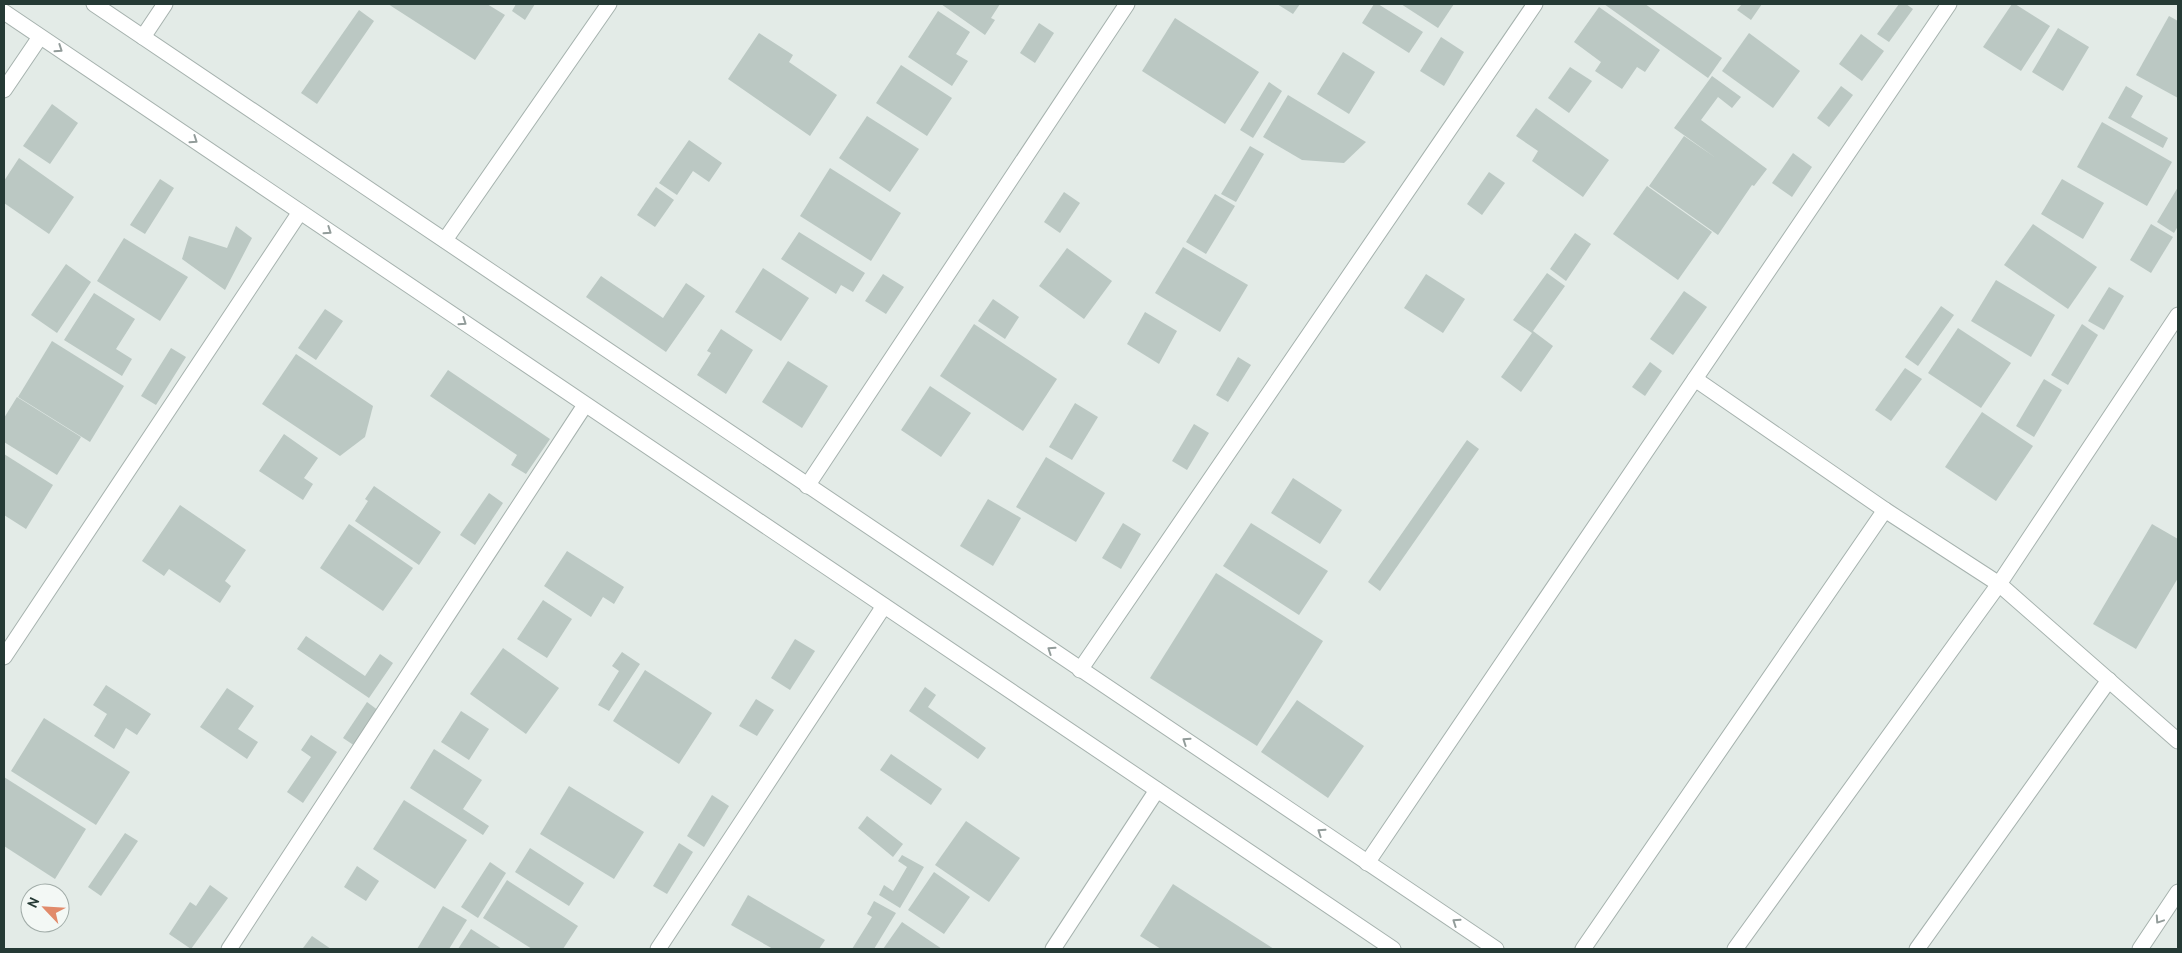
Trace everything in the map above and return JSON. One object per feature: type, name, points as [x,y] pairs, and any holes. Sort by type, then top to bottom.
[{"type":"street","points":[[94,4],[1496,949]]},
{"type":"street","points":[[142,37],[165,4]]},
{"type":"street","points":[[445,240],[609,4]]},
{"type":"street","points":[[807,486],[1128,4]]},
{"type":"street","points":[[1080,670],[1535,4]]},
{"type":"street","points":[[1367,863],[1948,4]]},
{"type":"street","points":[[4,12],[1393,949]]},
{"type":"street","points":[[4,90],[40,37]]},
{"type":"street","points":[[4,657],[300,212]]},
{"type":"street","points":[[1735,949],[1999,584],[2178,315]]},
{"type":"street","points":[[1694,380],[1885,510],[1999,584],[2178,741]]},
{"type":"street","points":[[229,949],[585,405]]},
{"type":"street","points":[[1583,949],[1885,510]]},
{"type":"street","points":[[658,949],[884,606]]},
{"type":"street","points":[[1917,949],[2109,680]]},
{"type":"street","points":[[1053,949],[1157,790]]},
{"type":"street","points":[[2140,949],[2178,892]]},
{"type":"building","points":[[388,4],[487,4],[505,15],[475,60]]},
{"type":"building","points":[[516,4],[535,4],[525,20],[512,11]]},
{"type":"building","points":[[941,4],[1000,4],[991,18],[995,20],[985,35]]},
{"type":"building","points":[[1277,4],[1300,4],[1293,14]]},
{"type":"building","points":[[1374,4],[1378,4],[1423,32],[1409,53],[1362,23]]},
{"type":"building","points":[[1401,4],[1454,4],[1438,28]]},
{"type":"building","points":[[1604,4],[1645,4],[1722,58],[1708,78]]},
{"type":"building","points":[[1742,4],[1762,4],[1751,20],[1737,10]]},
{"type":"building","points":[[1899,4],[1906,4],[1913,9],[1889,42],[1877,34]]},
{"type":"building","points":[[2012,4],[2015,4],[2050,26],[2021,71],[1983,47]]},
{"type":"building","points":[[1599,7],[1660,50],[1645,72],[1637,67],[1622,89],[1595,71],[1601,62],[1574,42]]},
{"type":"building","points":[[359,10],[374,21],[317,104],[301,93]]},
{"type":"building","points":[[938,11],[970,32],[956,54],[968,61],[952,86],[908,57]]},
{"type":"building","points":[[2169,16],[2178,21],[2178,98],[2136,75]]},
{"type":"building","points":[[1175,18],[1259,72],[1225,124],[1142,71]]},
{"type":"building","points":[[1039,23],[1054,33],[1035,63],[1020,53]]},
{"type":"building","points":[[2058,28],[2089,47],[2063,91],[2032,72]]},
{"type":"building","points":[[759,33],[793,55],[789,62],[837,95],[810,136],[728,79]]},
{"type":"building","points":[[1749,33],[1800,71],[1773,108],[1722,71]]},
{"type":"building","points":[[1861,34],[1884,51],[1862,81],[1839,64]]},
{"type":"building","points":[[1441,37],[1464,52],[1444,86],[1420,71]]},
{"type":"building","points":[[1343,52],[1375,72],[1349,114],[1317,94]]},
{"type":"building","points":[[901,65],[952,98],[927,136],[876,103]]},
{"type":"building","points":[[1570,67],[1592,81],[1569,113],[1548,98]]},
{"type":"building","points":[[1712,76],[1741,97],[1732,108],[1718,97],[1701,120],[1767,169],[1754,186],[1752,185],[1718,235],[1649,186],[1684,136],[1716,158],[1674,128]]},
{"type":"building","points":[[1269,82],[1282,91],[1253,138],[1240,130]]},
{"type":"building","points":[[1841,86],[1853,95],[1829,127],[1817,118]]},
{"type":"building","points":[[2126,86],[2143,96],[2131,117],[2168,138],[2163,148],[2108,118]]},
{"type":"building","points":[[1288,95],[1366,142],[1344,163],[1302,160],[1263,137]]},
{"type":"building","points":[[52,104],[78,123],[50,164],[23,146]]},
{"type":"building","points":[[1536,108],[1609,160],[1583,197],[1532,161],[1538,151],[1516,136]]},
{"type":"building","points":[[867,116],[919,149],[890,192],[839,158]]},
{"type":"building","points":[[2102,122],[2172,162],[2147,206],[2077,167]]},
{"type":"building","points":[[689,140],[722,163],[709,182],[693,171],[677,195],[659,183]]},
{"type":"building","points":[[1250,146],[1264,154],[1236,202],[1221,194]]},
{"type":"building","points":[[1793,153],[1812,167],[1792,197],[1772,183]]},
{"type":"building","points":[[19,158],[74,197],[49,234],[4,203],[4,181]]},
{"type":"building","points":[[830,168],[901,213],[871,261],[800,216]]},
{"type":"building","points":[[1489,172],[1505,183],[1482,215],[1467,204]]},
{"type":"building","points":[[160,179],[174,188],[145,234],[130,225]]},
{"type":"building","points":[[2062,179],[2104,203],[2083,239],[2041,214]]},
{"type":"building","points":[[1647,186],[1712,232],[1678,280],[1613,234]]},
{"type":"building","points":[[656,187],[674,200],[655,227],[637,215]]},
{"type":"building","points":[[2178,187],[2178,226],[2174,233],[2157,222]]},
{"type":"building","points":[[1064,192],[1080,203],[1060,233],[1044,222]]},
{"type":"building","points":[[1215,194],[1235,206],[1206,254],[1186,242]]},
{"type":"building","points":[[2033,224],[2097,267],[2068,309],[2004,265]]},
{"type":"building","points":[[2151,224],[2173,237],[2151,273],[2130,260]]},
{"type":"building","points":[[236,226],[252,238],[225,290],[182,259],[189,236],[227,248]]},
{"type":"building","points":[[799,232],[865,273],[853,292],[841,285],[836,294],[781,259]]},
{"type":"building","points":[[1575,233],[1591,244],[1566,281],[1550,269]]},
{"type":"building","points":[[124,238],[188,277],[160,321],[97,281]]},
{"type":"building","points":[[1183,247],[1248,285],[1220,332],[1155,293]]},
{"type":"building","points":[[1067,248],[1112,281],[1084,319],[1039,286]]},
{"type":"building","points":[[66,264],[91,282],[57,333],[31,315]]},
{"type":"building","points":[[763,268],[809,298],[781,341],[735,312]]},
{"type":"building","points":[[1547,273],[1565,286],[1533,331],[1553,346],[1521,392],[1501,377],[1532,333],[1513,320]]},
{"type":"building","points":[[883,274],[904,287],[886,314],[865,301]]},
{"type":"building","points":[[1426,274],[1465,299],[1443,333],[1404,308]]},
{"type":"building","points":[[601,276],[663,318],[686,283],[705,296],[666,352],[586,297]]},
{"type":"building","points":[[1996,280],[2055,315],[2031,357],[1971,321]]},
{"type":"building","points":[[2109,287],[2124,296],[2104,330],[2088,321]]},
{"type":"building","points":[[1684,291],[1707,307],[1673,355],[1650,339]]},
{"type":"building","points":[[94,293],[135,319],[116,349],[132,359],[122,376],[64,340]]},
{"type":"building","points":[[993,299],[1019,317],[1005,339],[978,321]]},
{"type":"building","points":[[1941,306],[1954,315],[1918,366],[1905,357]]},
{"type":"building","points":[[325,309],[343,321],[316,360],[298,348]]},
{"type":"building","points":[[1145,312],[1177,331],[1159,364],[1127,344]]},
{"type":"building","points":[[974,324],[1057,379],[1023,431],[940,376]]},
{"type":"building","points":[[2082,324],[2098,335],[2068,385],[2051,375]]},
{"type":"building","points":[[1958,328],[2011,363],[1981,408],[1928,373]]},
{"type":"building","points":[[721,329],[753,350],[726,394],[697,375],[711,353],[707,351]]},
{"type":"building","points":[[52,341],[124,386],[90,442],[18,397]]},
{"type":"building","points":[[171,348],[186,357],[156,405],[141,396]]},
{"type":"building","points":[[296,354],[373,406],[365,437],[340,456],[262,404]]},
{"type":"building","points":[[1238,357],[1251,365],[1228,402],[1216,395]]},
{"type":"building","points":[[788,361],[828,386],[802,428],[762,402]]},
{"type":"building","points":[[1650,362],[1662,371],[1645,396],[1632,387]]},
{"type":"building","points":[[1905,368],[1922,379],[1891,421],[1875,410]]},
{"type":"building","points":[[448,370],[550,439],[526,474],[511,465],[517,455],[430,396]]},
{"type":"building","points":[[2044,379],[2062,390],[2034,437],[2016,426]]},
{"type":"building","points":[[930,386],[971,413],[941,457],[901,430]]},
{"type":"building","points":[[17,397],[81,437],[57,475],[4,442],[4,418]]},
{"type":"building","points":[[1075,403],[1098,417],[1072,460],[1049,447]]},
{"type":"building","points":[[1982,412],[2033,446],[1996,501],[1945,467]]},
{"type":"building","points":[[1194,424],[1209,433],[1187,470],[1172,461]]},
{"type":"building","points":[[284,434],[318,458],[304,478],[313,484],[303,500],[259,471]]},
{"type":"building","points":[[1467,440],[1479,449],[1380,591],[1368,582]]},
{"type":"building","points":[[4,454],[53,485],[26,529],[4,515]]},
{"type":"building","points":[[1046,457],[1105,493],[1076,542],[1016,507]]},
{"type":"building","points":[[1293,478],[1342,510],[1320,544],[1271,513]]},
{"type":"building","points":[[374,486],[441,532],[419,565],[355,521],[368,501],[365,499]]},
{"type":"building","points":[[489,493],[503,503],[475,545],[460,535]]},
{"type":"building","points":[[988,499],[1021,518],[993,566],[960,546]]},
{"type":"building","points":[[180,505],[246,550],[225,581],[231,586],[220,603],[169,569],[164,576],[142,561]]},
{"type":"building","points":[[1123,523],[1141,534],[1121,569],[1102,558]]},
{"type":"building","points":[[1251,523],[1328,571],[1299,615],[1223,566]]},
{"type":"building","points":[[349,524],[413,568],[383,611],[320,568]]},
{"type":"building","points":[[2152,524],[2178,539],[2178,578],[2136,649],[2093,624]]},
{"type":"building","points":[[567,551],[624,587],[614,604],[603,597],[591,617],[544,586]]},
{"type":"building","points":[[1216,573],[1323,641],[1257,746],[1150,678]]},
{"type":"building","points":[[543,600],[572,619],[547,658],[517,639]]},
{"type":"building","points":[[306,636],[365,676],[380,654],[393,663],[369,698],[297,649]]},
{"type":"building","points":[[795,639],[815,651],[790,690],[771,678]]},
{"type":"building","points":[[503,648],[559,688],[526,734],[470,694]]},
{"type":"building","points":[[622,652],[640,664],[609,711],[598,705],[619,671],[612,666]]},
{"type":"building","points":[[645,670],[712,713],[679,764],[613,721]]},
{"type":"building","points":[[106,685],[151,714],[137,735],[126,728],[114,749],[94,736],[107,714],[93,705]]},
{"type":"building","points":[[925,687],[936,695],[928,707],[986,748],[978,759],[909,711]]},
{"type":"building","points":[[227,688],[254,706],[238,729],[258,742],[247,759],[200,727]]},
{"type":"building","points":[[756,699],[774,710],[757,736],[739,726]]},
{"type":"building","points":[[1297,700],[1364,746],[1328,798],[1261,752]]},
{"type":"building","points":[[367,702],[379,711],[355,746],[343,738]]},
{"type":"building","points":[[461,711],[489,729],[469,760],[441,742]]},
{"type":"building","points":[[44,718],[130,772],[96,825],[11,771]]},
{"type":"building","points":[[311,735],[337,752],[303,803],[287,792],[311,757],[301,750]]},
{"type":"building","points":[[434,749],[482,780],[463,809],[489,826],[483,835],[410,788]]},
{"type":"building","points":[[891,754],[942,789],[931,805],[880,770]]},
{"type":"building","points":[[4,777],[86,829],[55,879],[4,846]]},
{"type":"building","points":[[569,786],[644,832],[614,879],[540,834]]},
{"type":"building","points":[[712,795],[729,806],[704,847],[687,836]]},
{"type":"building","points":[[404,800],[467,840],[435,889],[373,849]]},
{"type":"building","points":[[867,816],[903,844],[893,857],[858,828]]},
{"type":"building","points":[[966,821],[1020,858],[989,902],[935,865]]},
{"type":"building","points":[[125,833],[138,841],[101,896],[88,887]]},
{"type":"building","points":[[679,843],[693,852],[667,894],[653,886]]},
{"type":"building","points":[[530,848],[584,883],[569,906],[515,872]]},
{"type":"building","points":[[902,855],[924,867],[900,908],[879,895],[884,885],[893,891],[907,867],[898,861]]},
{"type":"building","points":[[490,862],[506,873],[478,918],[461,907]]},
{"type":"building","points":[[357,866],[379,881],[366,901],[344,887]]},
{"type":"building","points":[[934,872],[970,897],[944,934],[908,910]]},
{"type":"building","points":[[507,880],[578,926],[563,949],[532,949],[483,918]]},
{"type":"building","points":[[1173,884],[1274,949],[1161,949],[1140,936]]},
{"type":"building","points":[[210,885],[228,898],[191,949],[169,934],[190,902],[196,906]]},
{"type":"building","points":[[748,895],[825,940],[819,949],[773,949],[731,925]]},
{"type":"building","points":[[874,901],[896,913],[874,949],[852,949],[872,917],[867,914]]},
{"type":"building","points":[[443,906],[467,920],[449,949],[417,949]]},
{"type":"building","points":[[902,922],[942,949],[883,949]]},
{"type":"building","points":[[471,929],[502,949],[458,949]]},
{"type":"building","points":[[312,936],[331,949],[303,948]]}]
